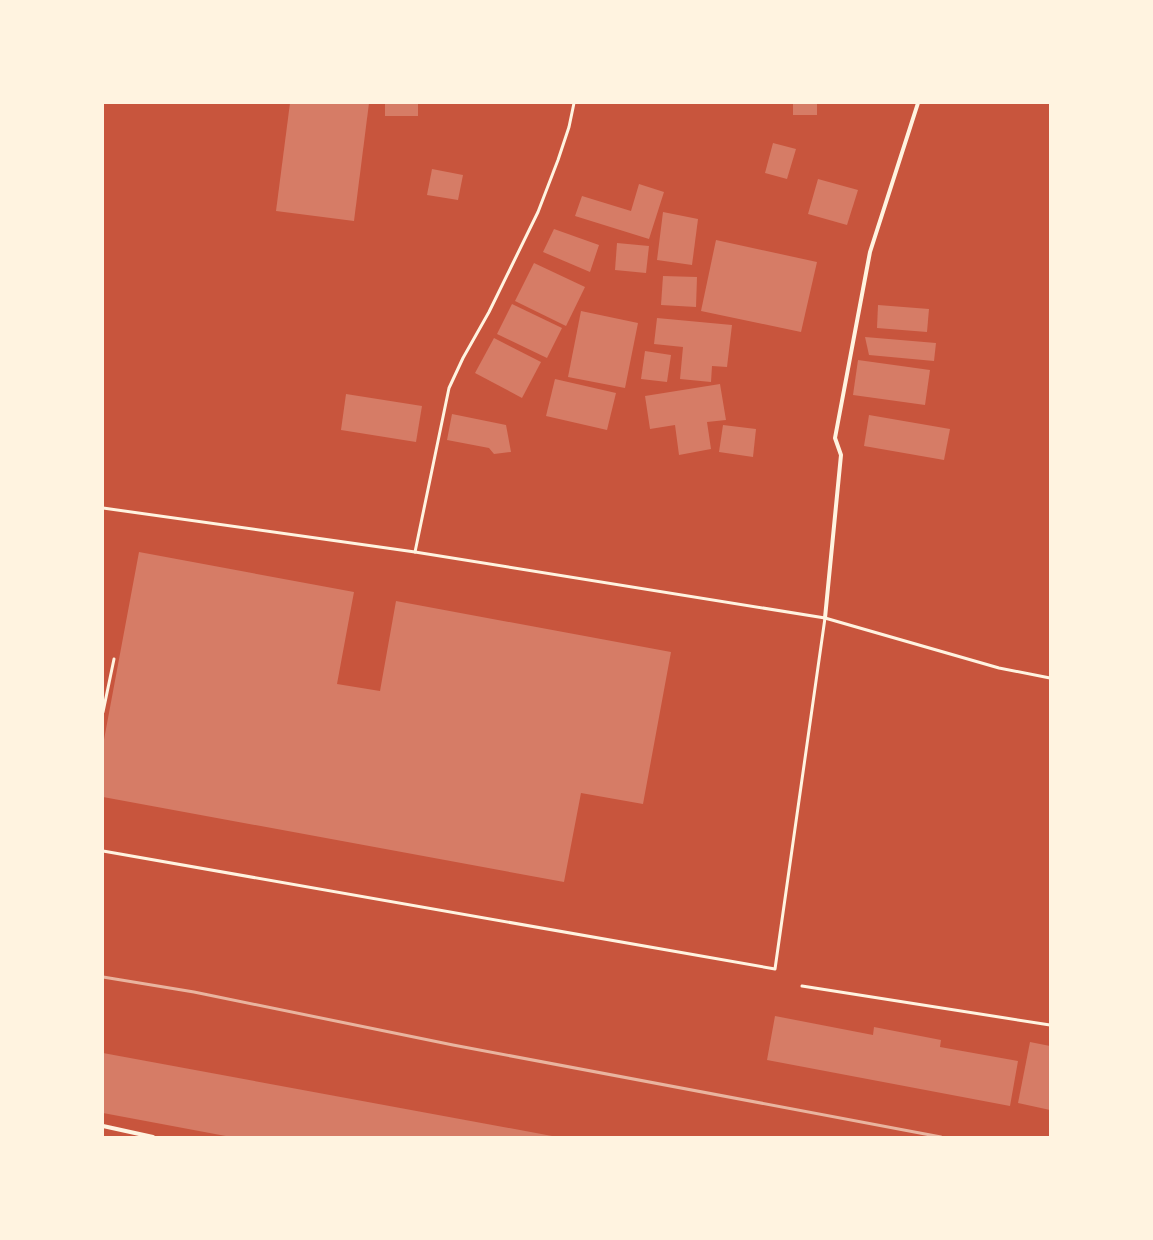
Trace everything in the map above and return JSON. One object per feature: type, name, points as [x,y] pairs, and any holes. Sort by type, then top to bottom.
[{"type":"street","points":[[825,618],[841,455],[835,438],[870,252],[918,103]]},
{"type":"street","points":[[103,1126],[153,1137]]},
{"type":"lane","points":[[415,552],[449,388],[463,358],[489,312],[538,212],[569,127],[574,103]]},
{"type":"lane","points":[[103,508],[415,552],[825,618],[999,668],[1050,678]]},
{"type":"lane","points":[[103,851],[775,969],[825,618]]},
{"type":"lane","points":[[103,712],[114,659]]},
{"type":"lane","points":[[802,986],[1050,1025]]},
{"type":"building","points":[[290,103],[369,103],[354,221],[276,211]]},
{"type":"building","points":[[385,103],[418,103],[418,116],[385,116]]},
{"type":"building","points":[[793,103],[817,103],[817,115],[793,115]]},
{"type":"building","points":[[773,143],[796,149],[787,179],[765,173]]},
{"type":"building","points":[[432,169],[463,175],[458,200],[427,195]]},
{"type":"building","points":[[818,179],[858,190],[847,225],[808,214]]},
{"type":"building","points":[[639,184],[664,192],[649,239],[575,216],[582,196],[631,211]]},
{"type":"building","points":[[663,212],[698,219],[692,265],[657,260]]},
{"type":"building","points":[[554,229],[599,245],[590,272],[543,252]]},
{"type":"building","points":[[716,240],[817,262],[801,332],[701,311]]},
{"type":"building","points":[[617,243],[649,246],[646,273],[615,270]]},
{"type":"building","points":[[534,263],[585,287],[566,326],[515,301]]},
{"type":"building","points":[[663,276],[697,277],[696,307],[661,305]]},
{"type":"building","points":[[512,304],[562,328],[547,358],[497,334]]},
{"type":"building","points":[[878,305],[929,309],[927,332],[877,328]]},
{"type":"building","points":[[581,311],[638,323],[625,388],[568,377]]},
{"type":"building","points":[[657,318],[732,325],[727,367],[712,366],[711,382],[680,379],[683,347],[654,344]]},
{"type":"building","points":[[865,337],[936,343],[934,361],[869,355]]},
{"type":"building","points":[[494,338],[541,362],[522,398],[475,373]]},
{"type":"building","points":[[645,351],[671,355],[667,382],[641,379]]},
{"type":"building","points":[[858,360],[930,370],[925,405],[853,395]]},
{"type":"building","points":[[555,379],[616,393],[607,430],[546,416]]},
{"type":"building","points":[[720,384],[726,420],[707,422],[711,449],[679,455],[675,425],[650,429],[645,396]]},
{"type":"building","points":[[346,394],[422,406],[416,442],[341,430]]},
{"type":"building","points":[[452,414],[506,425],[511,452],[494,454],[489,448],[447,440]]},
{"type":"building","points":[[869,415],[950,429],[944,460],[864,446]]},
{"type":"building","points":[[723,425],[756,429],[753,457],[719,452]]},
{"type":"building","points":[[139,552],[354,592],[337,684],[380,691],[396,601],[671,652],[643,804],[581,793],[564,882],[103,797],[103,745]]},
{"type":"building","points":[[775,1016],[873,1035],[874,1027],[941,1040],[940,1047],[1018,1061],[1010,1106],[767,1060]]},
{"type":"building","points":[[1030,1042],[1050,1046],[1050,1110],[1018,1103]]},
{"type":"building","points":[[103,1053],[552,1137],[231,1137],[103,1113]]},
{"type":"railway","points":[[103,977],[194,992],[453,1045],[941,1137]]}]
